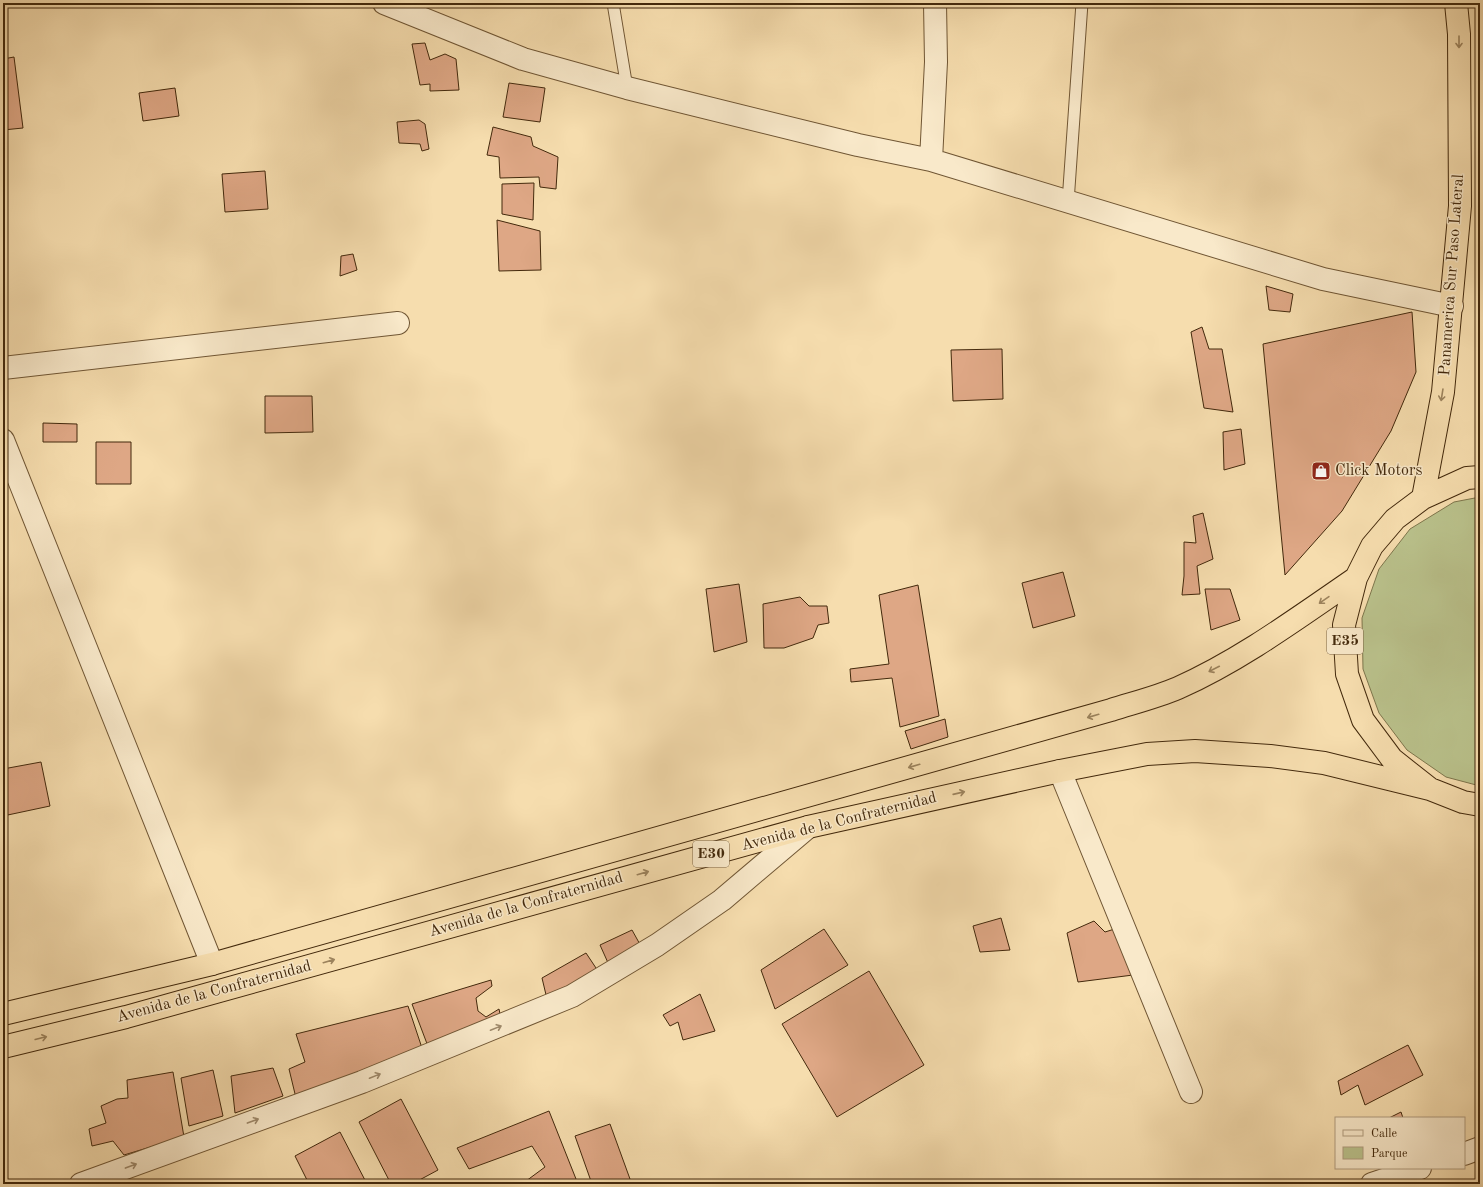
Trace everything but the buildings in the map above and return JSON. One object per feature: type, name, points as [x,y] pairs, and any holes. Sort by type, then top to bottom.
[{"type":"highway","name":"Panamerica Sur Paso Lateral","points":[[1423,498],[1443,392],[1460,206],[1459,34],[1456,3]]},
{"type":"highway","name":"E35","points":[[1480,477],[1467,478],[1423,498],[1395,519],[1372,546],[1356,578],[1344,625],[1346,674],[1362,720],[1392,759],[1430,789],[1463,802],[1480,805]]},
{"type":"highway","name":"Avenida de la Confraternidad","points":[[3,1014],[212,964],[1112,710],[1177,688],[1228,662],[1290,623],[1356,578]]},
{"type":"highway","name":"Avenida de la Confraternidad","points":[[3,1047],[126,1017],[808,827],[1060,771],[1147,754],[1195,751],[1270,756],[1324,763],[1430,789]]},
{"type":"street","points":[[931,160],[936,62],[934,3]]},
{"type":"street","points":[[388,4],[523,59],[627,88],[858,145],[931,160],[1323,279],[1452,306]]},
{"type":"street","points":[[3,368],[398,323]]},
{"type":"street","points":[[3,440],[212,964]]},
{"type":"street","points":[[1060,771],[1191,1092]]},
{"type":"street","points":[[81,1184],[362,1082],[572,996],[657,945],[722,900],[808,827]]},
{"type":"street","points":[[1465,1154],[1480,1148]]},
{"type":"street","points":[[1372,1184],[1417,1169]]},
{"type":"lane","points":[[613,3],[627,88]]},
{"type":"lane","points":[[1068,202],[1082,3]]},
{"type":"green space","points":[[1480,497],[1480,786],[1446,777],[1407,750],[1379,713],[1363,669],[1362,618],[1379,569],[1410,529],[1454,502]]},
{"type":"place","name":"Click Motors","points":[[1321,471]]}]
